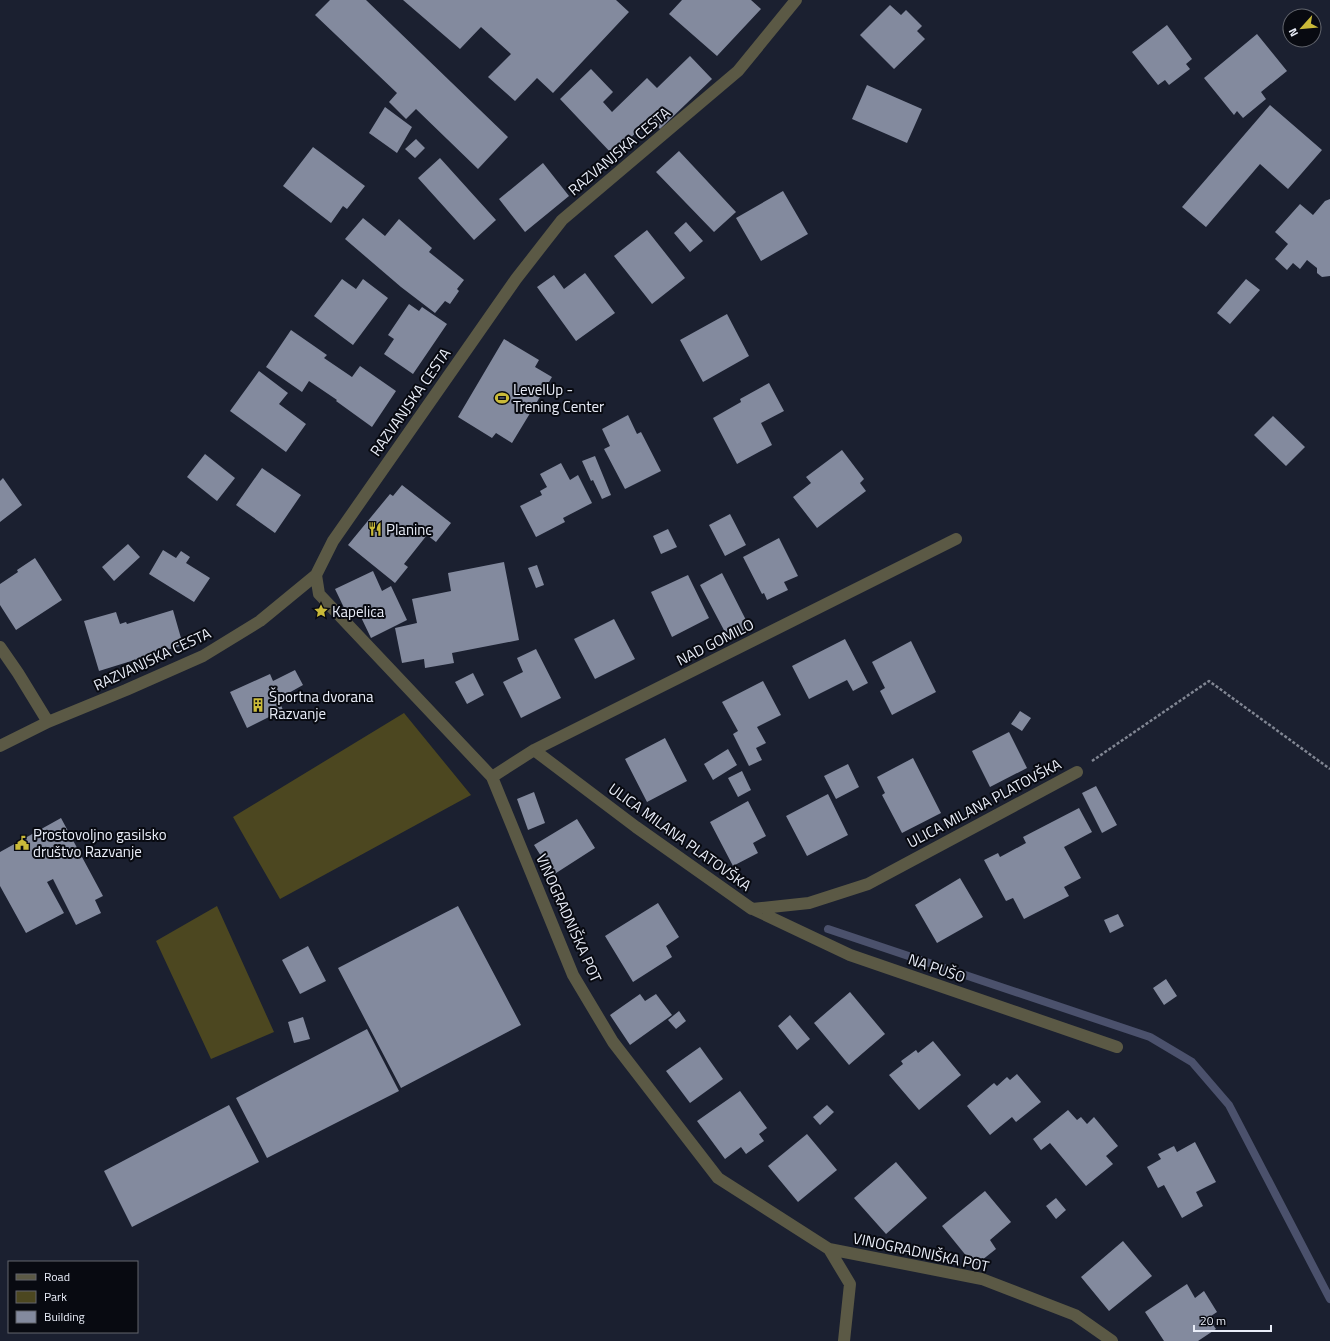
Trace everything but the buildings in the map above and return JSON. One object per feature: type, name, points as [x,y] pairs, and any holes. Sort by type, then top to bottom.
[{"type":"street","name":"RAZVANJSKA CESTA","points":[[0,746],[48,722],[203,656],[260,621],[316,575],[333,541],[512,283],[562,220],[738,71],[796,0]]},
{"type":"street","name":"NAD GOMILO","points":[[492,777],[534,750],[956,539]]},
{"type":"street","name":"VINOGRADNIŠKA POT","points":[[316,575],[319,594],[492,777],[573,975],[613,1042],[718,1178],[829,1249],[982,1279],[1075,1315],[1112,1341]]},
{"type":"street","points":[[0,647],[48,722]]},
{"type":"street","name":"ULICA MILANA PLATOVŠKA","points":[[534,750],[636,827],[752,909],[809,903],[868,884],[1077,772]]},
{"type":"street","name":"NA PUŠO","points":[[752,909],[850,955],[1117,1047]]},
{"type":"street","name":"VINOGRADNIŠKA POT","points":[[829,1249],[850,1284],[844,1341]]},
{"type":"path","points":[[1077,772],[1209,681],[1330,770]]},
{"type":"green space","points":[[404,713],[471,795],[280,899],[233,817]]},
{"type":"green space","points":[[217,906],[274,1032],[211,1059],[156,941]]},
{"type":"waterway","points":[[828,929],[1150,1037],[1192,1062],[1229,1105],[1330,1299]]},
{"type":"place","name":"LevelUp - Trening Center","points":[[502,398]]},
{"type":"place","name":"Planinc","points":[[375,529]]},
{"type":"place","name":"Kapelica","points":[[321,611]]},
{"type":"place","name":"Športna dvorana Razvanje","points":[[258,705]]},
{"type":"place","name":"Prostovoljno gasilsko društvo Razvanje","points":[[22,843]]}]
